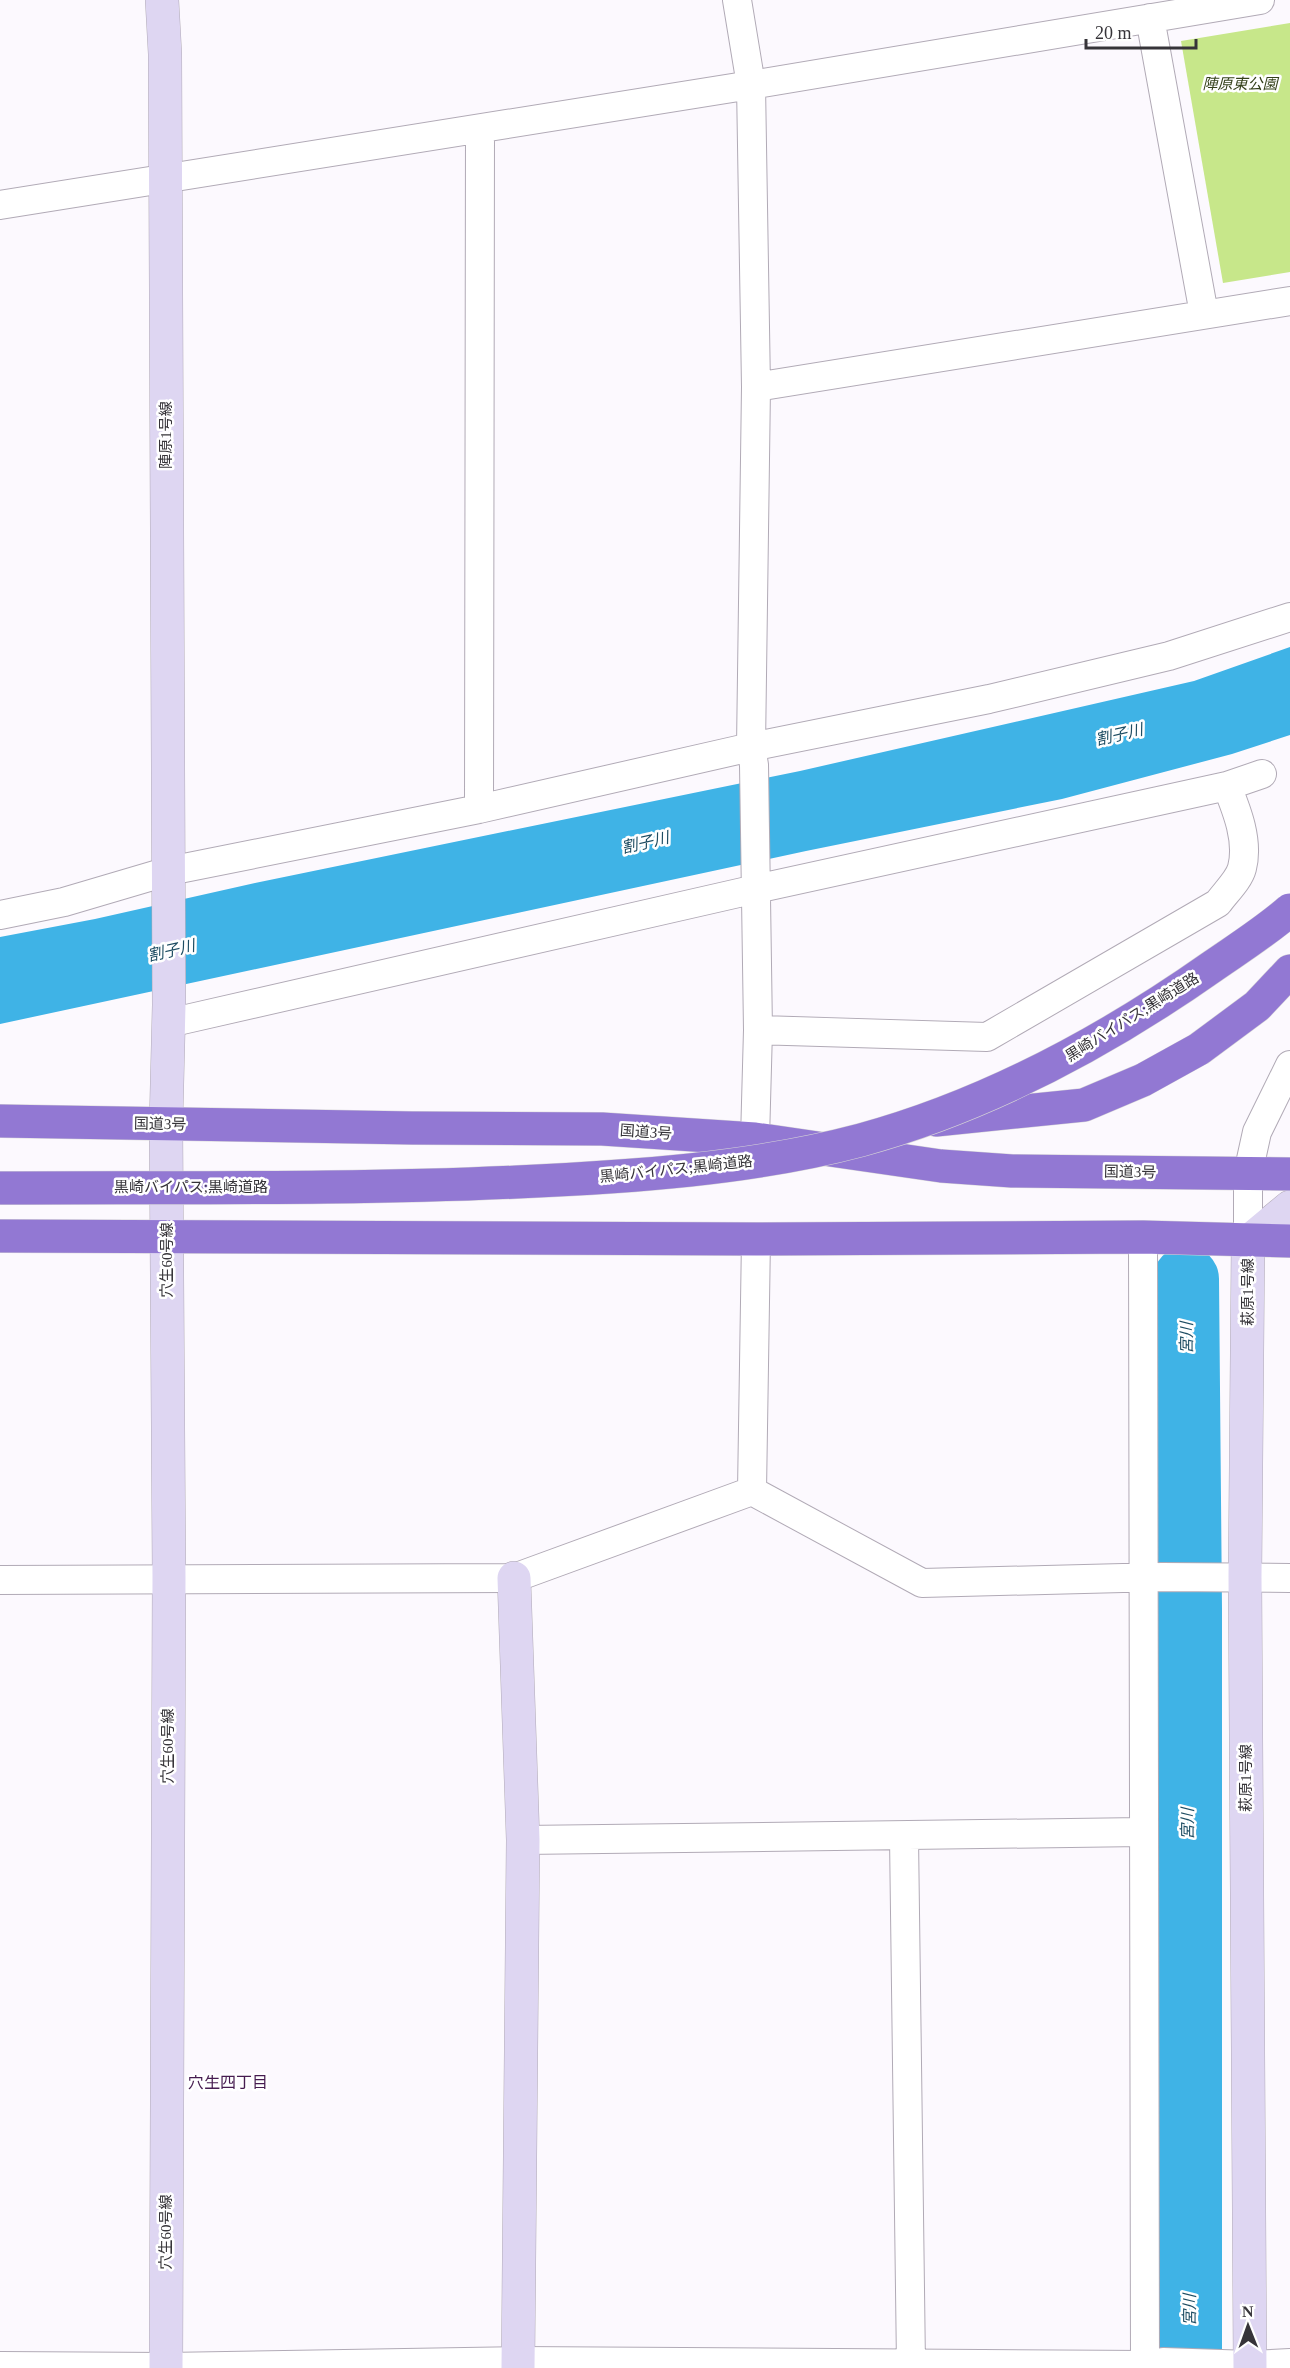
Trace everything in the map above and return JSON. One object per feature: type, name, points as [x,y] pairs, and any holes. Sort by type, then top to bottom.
[{"type":"highway","name":"黒崎バイパス;黒崎道路","points":[[0,1188],[420,1186],[610,1178],[752,1162],[861,1140],[977,1101],[1079,1052],[1178,991],[1290,910]]},
{"type":"highway","points":[[755,1139],[1084,1105],[1143,1080],[1199,1050],[1257,1006],[1290,971]]},
{"type":"highway","name":"国道3号","points":[[0,1120],[602,1129],[755,1139],[941,1166],[1012,1171],[1290,1174]]},
{"type":"highway","points":[[0,1236],[756,1239],[1143,1237],[1248,1242],[1290,1241]]},
{"type":"street","name":"陣原1号線","points":[[162,0],[165,54],[169,1014]]},
{"type":"street","points":[[737,0],[751,85],[756,387],[753,756],[758,1030],[755,1139]]},
{"type":"street","points":[[0,205],[751,85],[1260,0]]},
{"type":"street","points":[[1150,18],[1204,314]]},
{"type":"street","points":[[479,809],[480,129]]},
{"type":"street","points":[[756,387],[1290,301]]},
{"type":"street","points":[[0,915],[168,884],[479,809],[753,756],[1169,656],[1290,617]]},
{"type":"street","points":[[169,1014],[756,883],[1227,786],[1262,774]]},
{"type":"street","points":[[758,1030],[987,1037],[1218,903],[1242,870],[1243,861],[1244,843],[1237,810],[1227,786]]},
{"type":"street","name":"穴生60号線","points":[[166,2367],[169,1578],[166,1124],[169,1014]]},
{"type":"street","points":[[1248,1242],[1248,1173],[1257,1131],[1290,1065]]},
{"type":"street","name":"萩原1号線","points":[[1242,2365],[1235,1577],[1248,1242],[1290,1207]]},
{"type":"street","points":[[1143,1237],[1152,1578],[1142,1832],[1151,2365]]},
{"type":"street","points":[[752,1491],[756,1239]]},
{"type":"street","points":[[0,1580],[514,1578],[752,1491],[922,1583],[1152,1578],[1290,1578]]},
{"type":"street","points":[[514,1578],[523,1840],[518,2365]]},
{"type":"street","points":[[523,1840],[904,1837],[1142,1832]]},
{"type":"street","points":[[904,1837],[911,2365]]},
{"type":"street","points":[[0,2366],[1242,2365],[1290,2363]]},
{"type":"green space","name":"陣原東公園","points":[[1290,23],[1290,272],[1223,283],[1181,41]]},
{"type":"water","name":"割子川","points":[[1290,647],[1290,735],[1232,754],[1062,799],[806,851],[0,1024],[0,937],[800,771],[1194,681]]},
{"type":"waterway","name":"宮川","points":[[1186,1279],[1189,1609],[1189,2368]]},
{"type":"district","name":"穴生四丁目","points":[[228,2082]]}]
